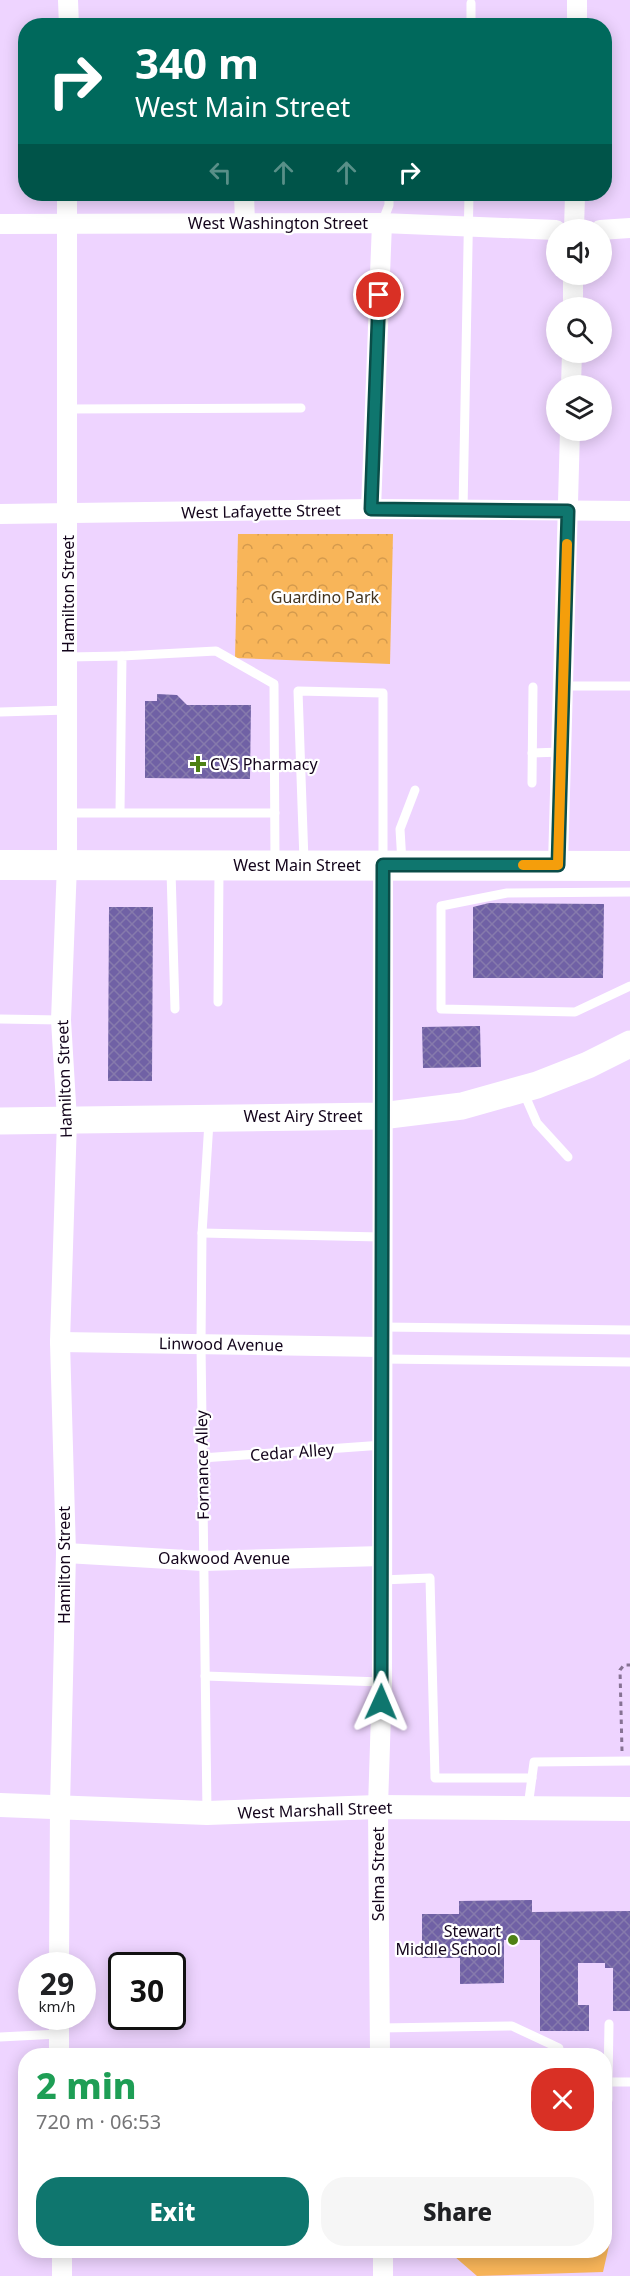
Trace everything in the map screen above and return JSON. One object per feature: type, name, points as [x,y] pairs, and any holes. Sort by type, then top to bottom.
[{"type":"main road","name":"West Main Street","points":[[0,865],[630,866]]},
{"type":"main road","name":"West Airy Street","points":[[0,1120],[381,1116],[462,1106],[522,1089],[588,1065],[630,1044]]},
{"type":"street","points":[[68,0],[69,18]]},
{"type":"street","points":[[577,0],[577,18]]},
{"type":"street","name":"Hamilton Street","points":[[59,1952],[66,1553],[60,1342],[67,1120],[61,1020],[68,813],[67,201]]},
{"type":"street","points":[[244,201],[245,223]]},
{"type":"street","points":[[574,201],[574,219]]},
{"type":"street","points":[[371,509],[382,223]]},
{"type":"street","name":"West Washington Street","points":[[0,224],[382,223],[546,230]]},
{"type":"street","points":[[612,229],[630,228]]},
{"type":"street","points":[[558,865],[570,441]]},
{"type":"street","name":"West Lafayette Street","points":[[0,514],[371,509],[630,511]]},
{"type":"street","name":"Selma Street","points":[[380,2048],[378,1807],[382,1682],[381,1116],[393,865]]},
{"type":"street","name":"Linwood Avenue","points":[[60,1342],[201,1344],[381,1353]]},
{"type":"street","name":"Oakwood Avenue","points":[[66,1553],[203,1561],[382,1556]]},
{"type":"street","name":"West Marshall Street","points":[[0,1804],[207,1813],[378,1807],[630,1809]]},
{"type":"street","points":[[59,2030],[59,2048]]},
{"type":"street","points":[[62,2258],[62,2276]]},
{"type":"street","points":[[383,2258],[383,2276]]},
{"type":"lane","points":[[471,3],[471,18]]},
{"type":"lane","points":[[382,223],[389,201]]},
{"type":"lane","points":[[463,510],[469,201]]},
{"type":"lane","points":[[67,409],[301,408]]},
{"type":"lane","points":[[68,657],[216,651],[274,684],[275,813],[290,865]]},
{"type":"lane","points":[[120,812],[122,656]]},
{"type":"lane","points":[[563,686],[630,686]]},
{"type":"lane","points":[[532,783],[533,687]]},
{"type":"lane","points":[[290,865],[298,691],[383,693],[393,865]]},
{"type":"lane","points":[[0,712],[68,711]]},
{"type":"lane","points":[[532,753],[561,752]]},
{"type":"lane","points":[[393,865],[400,829],[415,790]]},
{"type":"lane","points":[[68,813],[275,813]]},
{"type":"lane","points":[[171,865],[175,1009]]},
{"type":"lane","points":[[218,1002],[220,865]]},
{"type":"lane","points":[[630,892],[507,893],[441,906],[441,1009],[575,1012],[630,986]]},
{"type":"lane","points":[[0,1019],[61,1020]]},
{"type":"lane","points":[[522,1089],[537,1123],[568,1157]]},
{"type":"lane","name":"Fornance Alley","points":[[207,1813],[201,1344],[202,1233],[209,1117]]},
{"type":"lane","points":[[202,1233],[381,1237]]},
{"type":"lane","points":[[381,1327],[630,1330]]},
{"type":"lane","points":[[381,1353],[630,1362]]},
{"type":"lane","name":"Cedar Alley","points":[[202,1458],[382,1445]]},
{"type":"lane","points":[[382,1580],[430,1578],[435,1778],[532,1778]]},
{"type":"lane","points":[[205,1676],[382,1682]]},
{"type":"lane","points":[[527,1808],[534,1762],[626,1761]]},
{"type":"lane","points":[[609,2024],[609,2048]]},
{"type":"lane","points":[[379,2028],[512,2026],[559,2048]]},
{"type":"lane","points":[[0,2037],[34,2030]]},
{"type":"lane","points":[[612,2082],[630,2082]]},
{"type":"path","points":[[626,1761],[620,1670],[624,1665],[630,1665]]},
{"type":"green space","name":"Guardino Park","points":[[238,534],[393,534],[390,664],[235,658]]},
{"type":"green space","points":[[456,2258],[606,2258],[603,2272],[477,2276]]},
{"type":"building","points":[[157,694],[177,695],[187,705],[251,705],[250,779],[145,778],[145,701],[157,701]]},
{"type":"building","points":[[489,903],[604,904],[603,978],[473,978],[473,907]]},
{"type":"building","points":[[109,907],[153,907],[152,1081],[108,1081]]},
{"type":"building","points":[[480,1026],[481,1067],[423,1068],[422,1027]]},
{"type":"building","points":[[532,1900],[532,1912],[630,1911],[630,2011],[613,2011],[613,1968],[605,1968],[605,1963],[578,1963],[578,2005],[589,2005],[589,2031],[540,2031],[540,1940],[504,1940],[504,1983],[460,1984],[460,1958],[422,1958],[422,1914],[459,1914],[459,1901]]},
{"type":"slow traffic","points":[[523,865],[558,865],[567,544]]},
{"type":"place","name":"CVS Pharmacy","points":[[198,764]]},
{"type":"place","name":"Stewart Middle School","points":[[513,1940]]},
{"type":"route","points":[[379,295],[371,509],[568,511],[558,865],[383,865],[381,1702]]}]
